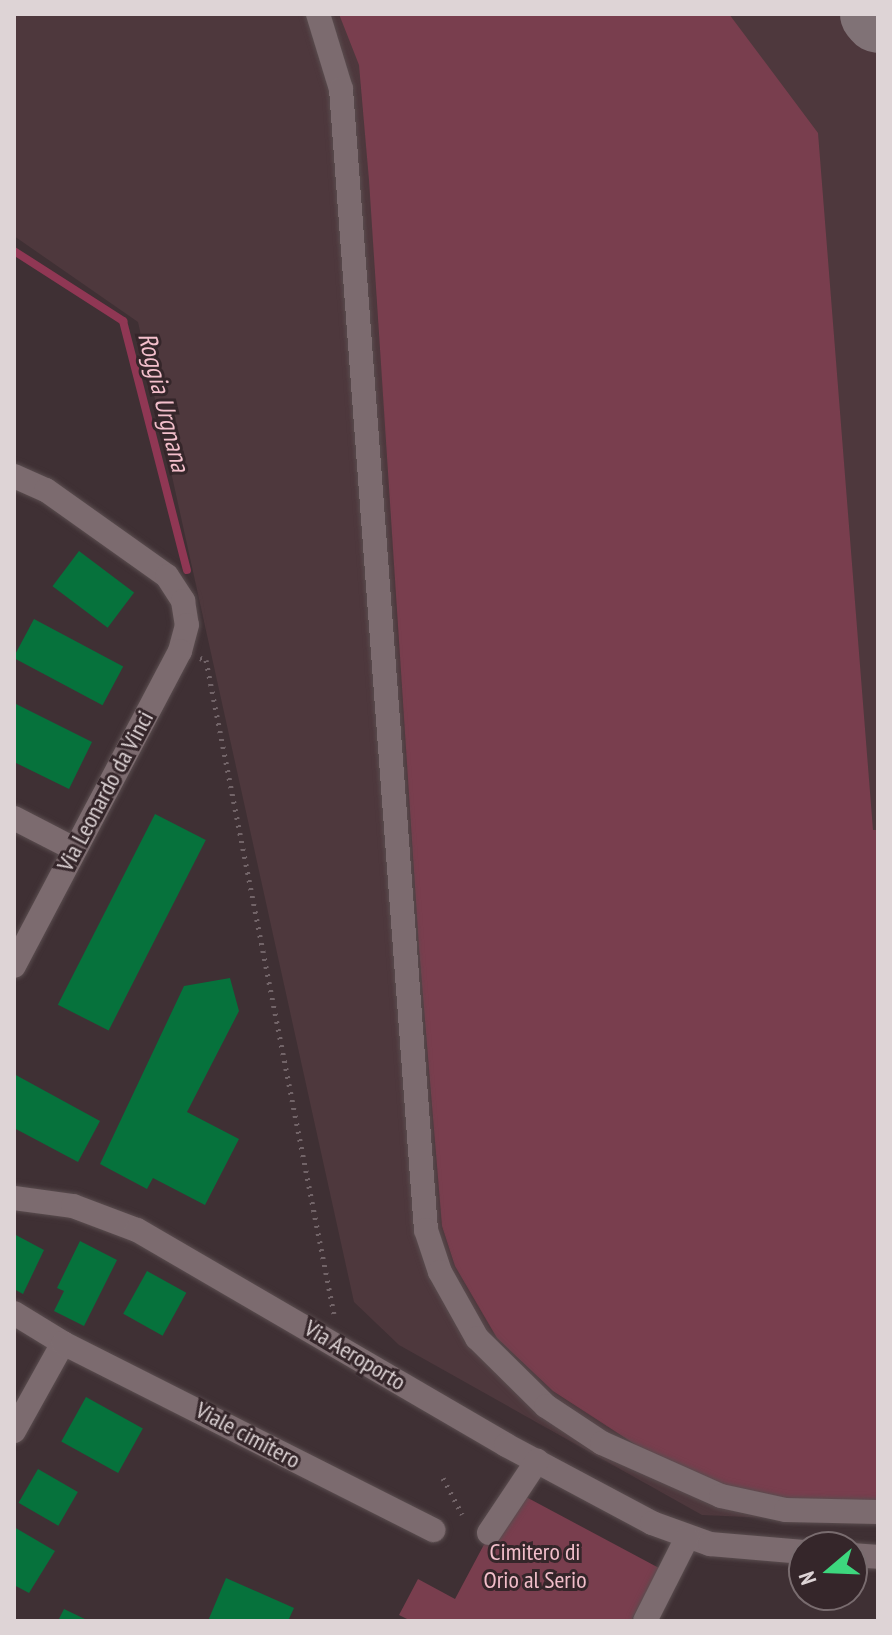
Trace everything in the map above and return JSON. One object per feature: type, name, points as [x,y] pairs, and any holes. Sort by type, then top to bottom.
[{"type":"street","points":[[318,14],[341,89],[424,1214],[440,1272],[477,1338],[546,1406],[612,1449],[721,1496],[786,1510],[878,1512]]},
{"type":"street","name":"Via Leonardo da Vinci","points":[[14,476],[46,490],[167,576],[186,614],[180,651],[14,966]]},
{"type":"street","points":[[14,818],[74,849]]},
{"type":"street","name":"Via Aeroporto","points":[[14,1198],[73,1206],[137,1230],[537,1461],[687,1538],[788,1550]]},
{"type":"street","name":"Viale cimitero","points":[[14,1313],[63,1343],[433,1530]]},
{"type":"street","points":[[14,1431],[63,1343]]},
{"type":"street","points":[[489,1533],[537,1461]]},
{"type":"street","points":[[645,1621],[687,1538]]},
{"type":"path","points":[[443,1478],[462,1514]]},
{"type":"shaded area","points":[[14,14],[878,14],[878,1523],[702,1515],[399,1345],[354,1302],[138,322],[14,236]]},
{"type":"green space","points":[[339,14],[729,14],[818,133],[873,830],[878,830],[878,1507],[816,1505],[732,1490],[647,1452],[553,1391],[497,1338],[455,1266],[442,1226],[419,948],[359,65]]},
{"type":"green space","name":"Cimitero di Orio al Serio","points":[[513,1490],[659,1568],[631,1621],[411,1621],[399,1615],[418,1579],[455,1599]]},
{"type":"building","points":[[79,551],[134,593],[108,628],[53,586]]},
{"type":"building","points":[[34,619],[123,666],[103,705],[14,658]]},
{"type":"building","points":[[14,703],[92,742],[69,789],[14,762]]},
{"type":"building","points":[[155,814],[206,840],[109,1031],[58,1005]]},
{"type":"building","points":[[230,978],[239,1011],[187,1112],[239,1139],[205,1205],[153,1178],[147,1189],[100,1164],[184,986]]},
{"type":"building","points":[[14,1074],[100,1121],[78,1162],[14,1128]]},
{"type":"building","points":[[14,1234],[44,1250],[23,1294],[14,1289]]},
{"type":"building","points":[[80,1241],[117,1260],[84,1326],[54,1311],[64,1291],[57,1288]]},
{"type":"building","points":[[147,1271],[186,1293],[163,1336],[123,1314]]},
{"type":"building","points":[[86,1397],[143,1429],[118,1473],[61,1442]]},
{"type":"building","points":[[38,1469],[78,1492],[58,1526],[18,1503]]},
{"type":"building","points":[[14,1527],[55,1551],[29,1593],[14,1585]]},
{"type":"building","points":[[226,1578],[294,1608],[288,1621],[208,1621]]},
{"type":"building","points":[[64,1609],[89,1621],[58,1621]]},
{"type":"waterway","name":"Roggia Urgnana","points":[[14,251],[123,321],[187,570]]},
{"type":"taxiway","points":[[874,14],[878,19]]}]
